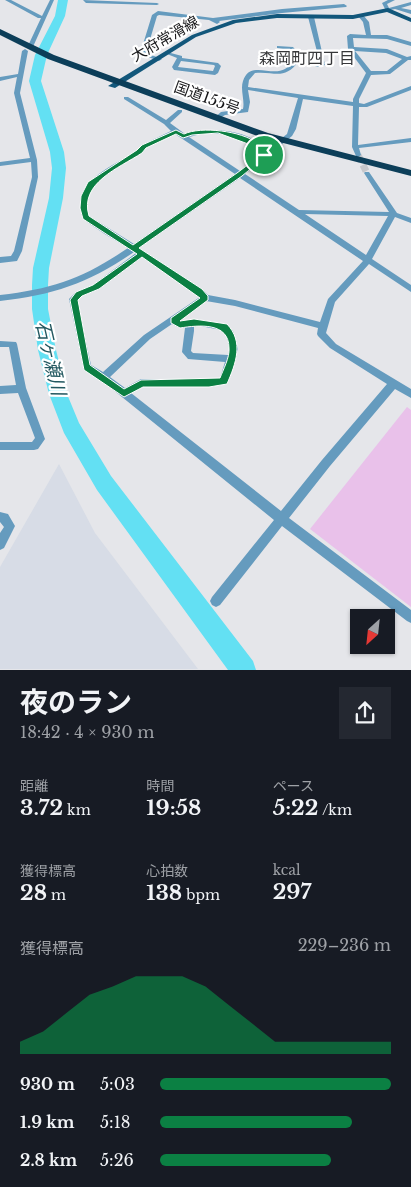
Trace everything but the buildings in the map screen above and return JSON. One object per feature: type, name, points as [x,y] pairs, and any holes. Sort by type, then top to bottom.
[{"type":"highway","name":"国道155号","points":[[0,32],[29,49]]},
{"type":"highway","name":"国道155号","points":[[0,38],[180,111],[279,142],[411,179]]},
{"type":"highway","name":"国道155号","points":[[115,84],[217,118],[279,142],[411,173]]},
{"type":"main road","name":"大府常滑線","points":[[115,84],[169,53],[194,36],[221,25],[261,18],[361,16],[388,10]]},
{"type":"main road","points":[[388,10],[411,20]]},
{"type":"street","points":[[7,0],[40,18]]},
{"type":"street","points":[[0,260],[14,259],[18,251],[36,177],[34,160],[17,93],[19,75],[46,0]]},
{"type":"street","points":[[29,49],[52,0]]},
{"type":"street","points":[[85,0],[86,2],[158,2],[156,11],[158,13]]},
{"type":"street","points":[[281,0],[282,10]]},
{"type":"street","points":[[393,0],[384,4],[388,10],[411,3]]},
{"type":"street","points":[[159,59],[143,54],[154,14],[213,20],[282,10],[344,6]]},
{"type":"street","points":[[396,8],[411,12]]},
{"type":"street","points":[[361,16],[366,22],[369,36]]},
{"type":"street","points":[[298,59],[318,65],[323,64],[311,17]]},
{"type":"street","points":[[213,20],[221,25]]},
{"type":"street","points":[[368,73],[351,49],[350,36],[401,40],[411,44]]},
{"type":"street","points":[[217,118],[222,113],[246,111],[248,99],[245,88],[246,78],[252,72],[281,73],[287,71],[298,59],[299,55],[291,48],[279,47]]},
{"type":"street","points":[[351,49],[387,51],[409,59]]},
{"type":"street","points":[[169,53],[180,57],[179,59],[216,64],[218,66],[215,73],[176,69],[175,67],[179,59]]},
{"type":"street","points":[[368,73],[388,73],[409,59]]},
{"type":"street","points":[[358,155],[355,147],[356,100],[368,73]]},
{"type":"street","points":[[0,79],[19,75]]},
{"type":"street","points":[[245,88],[365,106],[411,88]]},
{"type":"street","points":[[0,298],[59,289],[88,277],[134,248],[239,175],[290,135],[301,97]]},
{"type":"street","points":[[126,98],[166,123],[176,132],[239,175],[411,289]]},
{"type":"street","points":[[166,123],[180,111]]},
{"type":"street","points":[[183,136],[191,133],[218,131],[253,143],[264,155]]},
{"type":"street","points":[[176,132],[144,146],[96,179],[88,187],[84,196],[83,208],[86,217],[199,291],[205,298],[235,303],[323,326]]},
{"type":"street","points":[[355,147],[411,140]]},
{"type":"street","points":[[0,164],[34,160]]},
{"type":"street","points":[[368,173],[393,211],[393,214],[368,260],[331,301],[321,334],[325,339],[394,383],[409,389]]},
{"type":"street","points":[[298,214],[301,212],[330,211],[393,214],[411,221]]},
{"type":"street","points":[[142,254],[96,287],[79,294],[74,300],[87,367],[104,378],[282,519],[411,617]]},
{"type":"street","points":[[104,378],[147,337],[174,321],[205,298]]},
{"type":"street","points":[[124,394],[141,383],[220,383],[224,381],[234,349],[230,333],[224,327],[194,322],[189,325],[180,325],[174,321]]},
{"type":"street","points":[[189,325],[190,331],[186,352],[191,356],[231,359]]},
{"type":"street","points":[[0,344],[13,344],[21,389],[40,439],[34,446],[0,446]]},
{"type":"street","points":[[216,601],[326,463],[394,383]]},
{"type":"street","points":[[0,390],[21,389]]},
{"type":"street","points":[[0,517],[4,518],[10,526],[0,544]]},
{"type":"shaded area","points":[[407,407],[411,410],[411,607],[310,529]]},
{"type":"shaded area","points":[[59,464],[95,533],[198,669],[0,669],[0,567]]},
{"type":"waterway","name":"石ヶ瀬川","points":[[63,0],[60,16],[41,55],[35,81],[57,152],[59,168],[56,198],[41,268],[40,285],[40,309],[47,350],[58,394],[71,427],[104,483],[244,670]]},
{"type":"tunnel","points":[[358,155],[367,173]]},
{"type":"district","name":"森岡町四丁目","points":[[307,58]]},
{"type":"route","points":[[218,131],[253,143],[258,147],[261,154],[264,155],[239,175],[134,248],[199,291],[205,298],[174,321],[180,325],[189,325],[194,322],[224,327],[230,333],[234,349],[224,381],[220,383],[141,383],[124,394],[87,367],[74,300],[79,294],[96,287],[142,254],[86,217],[83,208],[84,196],[88,187],[96,179],[140,152],[144,146],[176,132],[183,136],[191,133],[218,131]]}]
